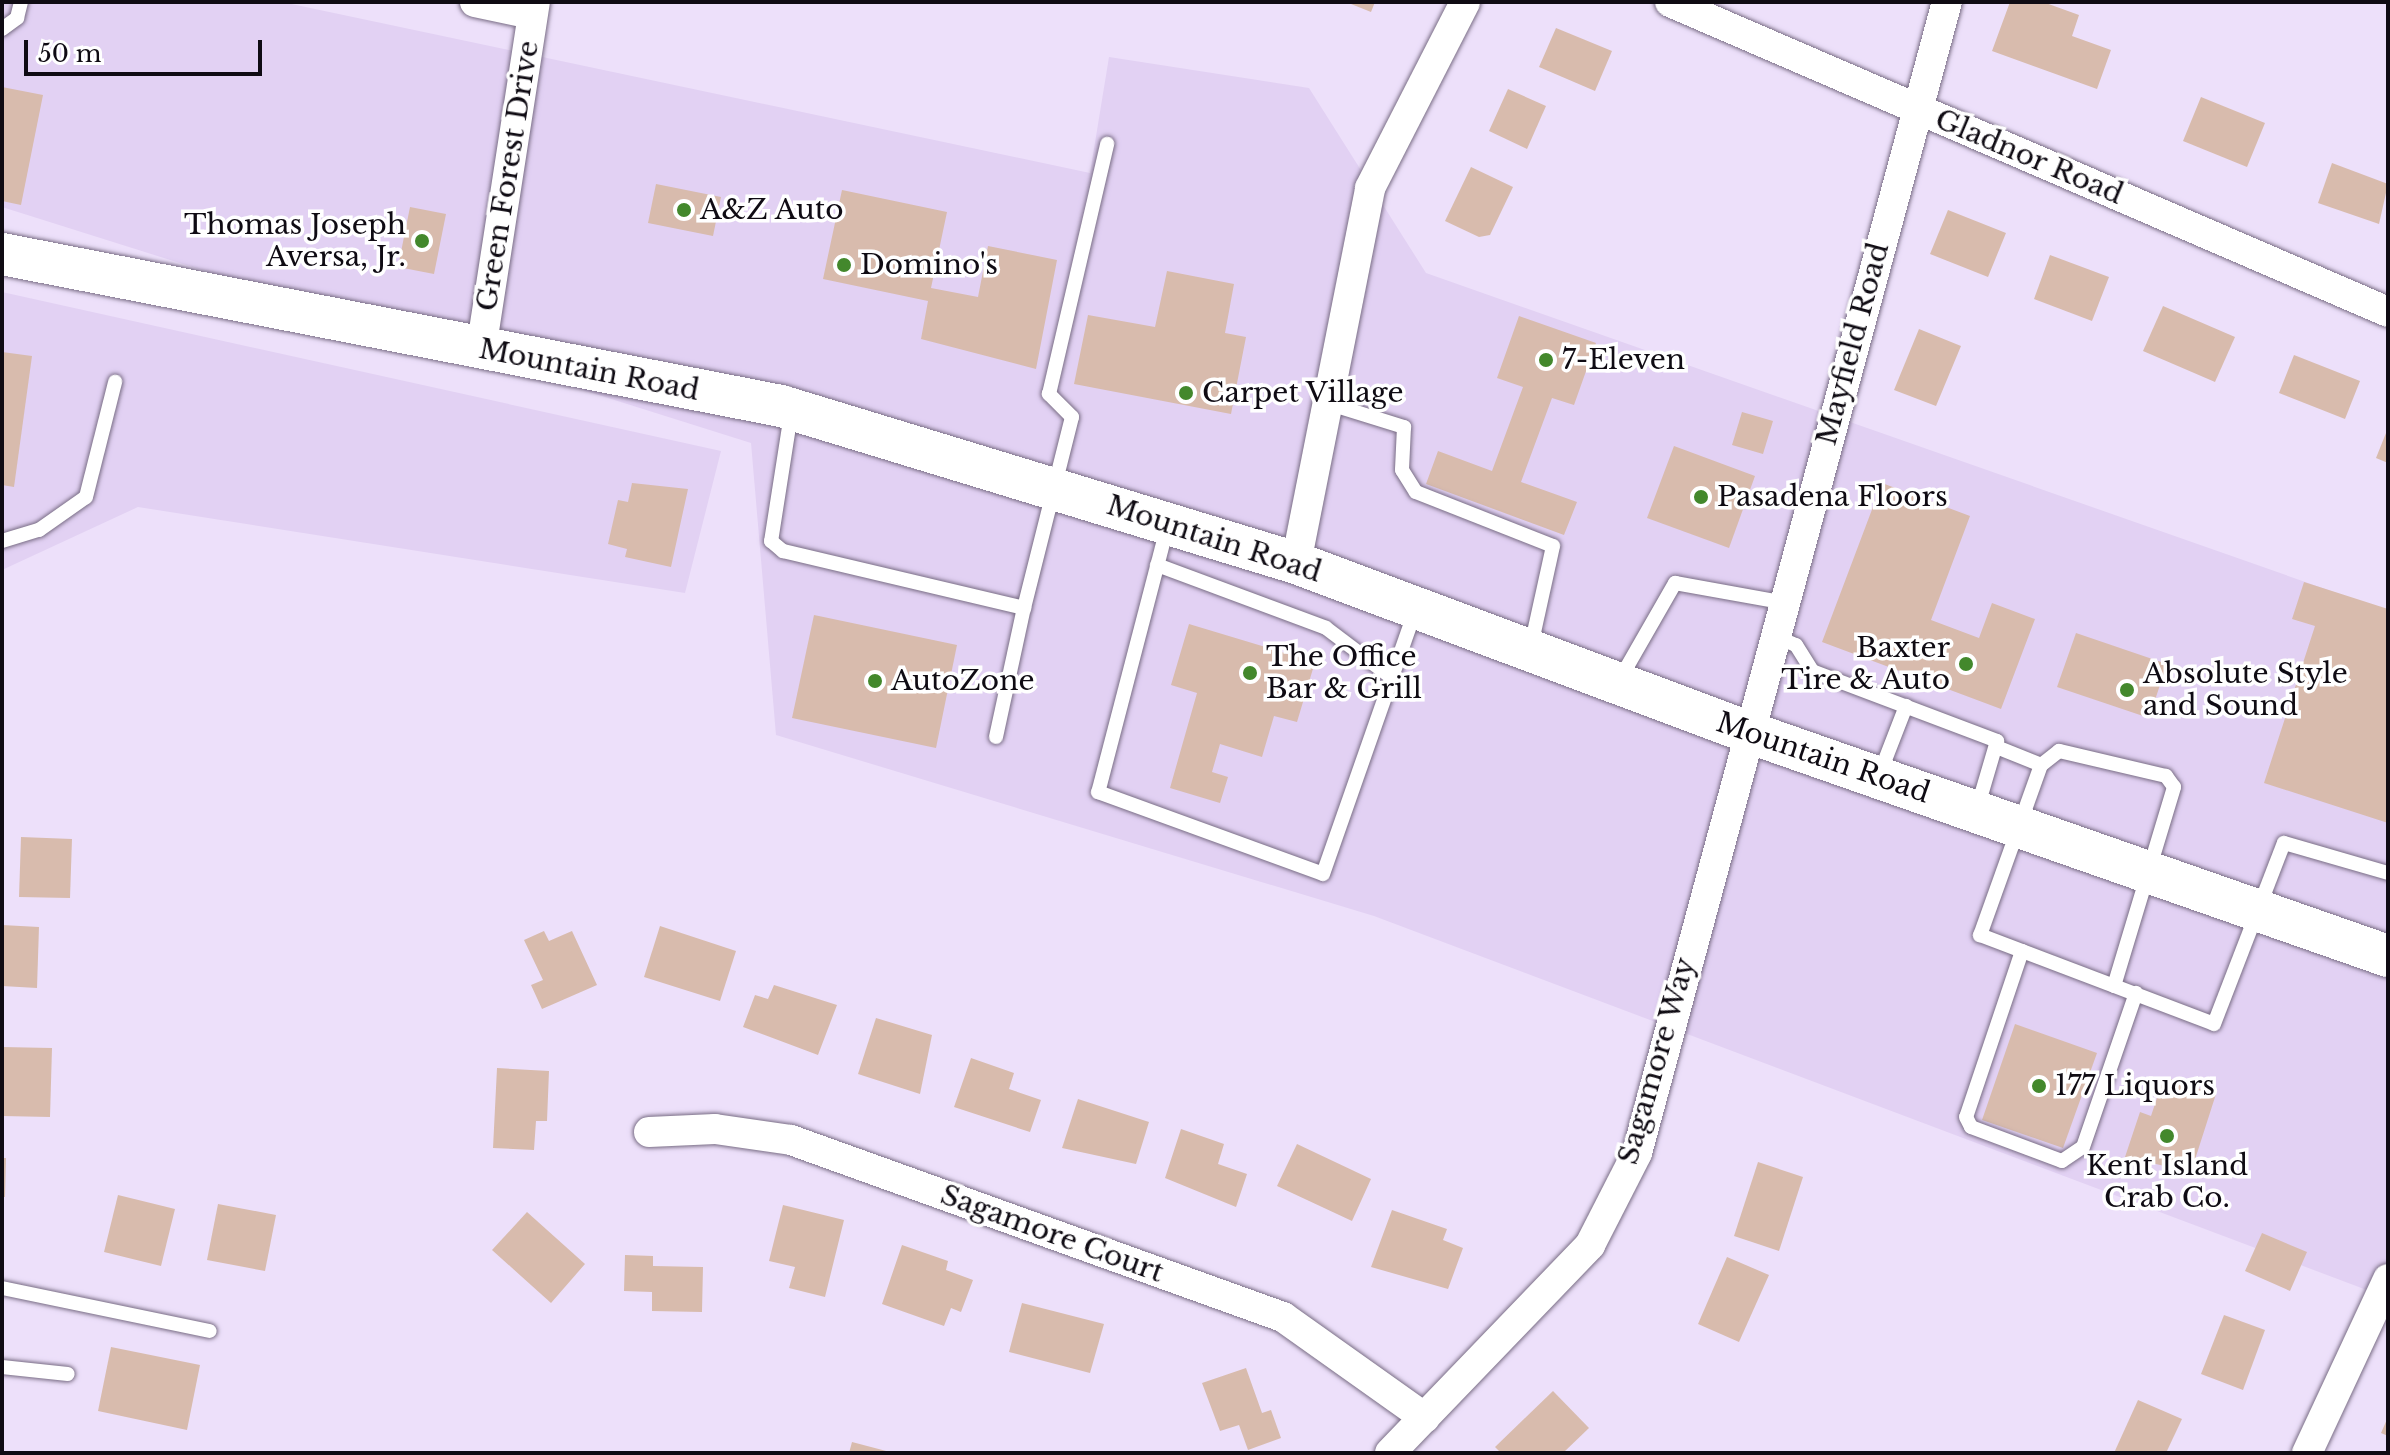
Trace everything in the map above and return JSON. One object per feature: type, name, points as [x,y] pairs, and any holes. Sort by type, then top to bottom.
[{"type":"main road","name":"Mountain Road","points":[[2,254],[792,409],[1296,563],[1745,731],[2256,910],[2386,950]]},
{"type":"street","points":[[475,2],[534,8]]},
{"type":"street","points":[[1296,563],[1370,188],[1465,2]]},
{"type":"street","name":"Gladnor Road","points":[[1670,2],[2388,312]]},
{"type":"street","name":"Mayfield Road","points":[[1745,731],[1947,2]]},
{"type":"street","name":"Green Forest Drive","points":[[481,350],[534,8]]},
{"type":"street","name":"Sagamore Way","points":[[1390,1453],[1590,1245],[1637,1153],[1745,731]]},
{"type":"street","name":"Sagamore Court","points":[[649,1132],[715,1129],[791,1140],[1283,1317],[1425,1418]]},
{"type":"street","points":[[2307,1453],[2388,1279]]},
{"type":"lane","points":[[2,29],[17,18],[21,2]]},
{"type":"lane","points":[[996,737],[1024,608],[1072,417],[1049,394],[1107,144]]},
{"type":"lane","points":[[2,541],[39,530],[86,497],[115,382]]},
{"type":"lane","points":[[1327,403],[1404,427],[1402,470],[1416,492],[1553,546],[1530,651]]},
{"type":"lane","points":[[792,409],[771,541],[783,551],[1024,608]]},
{"type":"lane","points":[[1168,524],[1098,792],[1323,874],[1416,608]]},
{"type":"lane","points":[[1157,565],[1326,628],[1392,678]]},
{"type":"lane","points":[[1618,683],[1675,583],[1781,602]]},
{"type":"lane","points":[[1771,635],[1796,645],[1812,671],[1993,738],[1999,748],[2041,765]]},
{"type":"lane","points":[[1878,778],[1906,706]]},
{"type":"lane","points":[[1976,812],[1999,748]]},
{"type":"lane","points":[[2114,986],[2153,874],[2173,781],[2073,750],[2041,765],[1980,935],[2114,986],[2136,993],[2214,1024],[2284,843],[2388,873]]},
{"type":"lane","points":[[2022,951],[1966,1117],[1971,1127],[2062,1161],[2083,1147],[2136,993]]},
{"type":"lane","points":[[2,1288],[210,1331]]},
{"type":"lane","points":[[2,1367],[68,1374]]},
{"type":"shaded area","points":[[2,2],[282,2],[1090,173],[1109,57],[1309,88],[1426,273],[2388,611],[2388,1298],[1374,916],[776,735],[751,443],[2,207]]},
{"type":"shaded area","points":[[2,292],[721,451],[685,593],[138,507],[2,570]]},
{"type":"building","points":[[1346,2],[1375,2],[1371,12]]},
{"type":"building","points":[[2010,2],[2043,2],[2079,15],[2072,36],[2111,50],[2097,89],[1992,51]]},
{"type":"building","points":[[1556,28],[1612,51],[1595,91],[1539,67]]},
{"type":"building","points":[[2,87],[43,95],[21,205],[2,201]]},
{"type":"building","points":[[1508,89],[1546,106],[1527,149],[1489,131]]},
{"type":"building","points":[[2201,97],[2265,123],[2247,167],[2183,141]]},
{"type":"building","points":[[2332,163],[2388,184],[2379,224],[2318,203]]},
{"type":"building","points":[[1471,167],[1513,187],[1490,235],[1479,237],[1445,221]]},
{"type":"building","name":"A&Z Auto","points":[[656,184],[721,197],[713,236],[648,223]]},
{"type":"building","points":[[842,190],[947,212],[931,288],[978,297],[988,246],[1057,260],[1036,369],[921,339],[928,301],[823,279]]},
{"type":"building","name":"Thomas Joseph Aversa, Jr.","points":[[410,207],[446,214],[434,274],[398,267]]},
{"type":"building","points":[[1948,210],[2006,233],[1988,277],[1930,254]]},
{"type":"building","points":[[2050,255],[2109,277],[2092,321],[2034,299]]},
{"type":"building","points":[[1167,271],[1234,284],[1225,333],[1246,337],[1231,414],[1074,384],[1088,315],[1155,327]]},
{"type":"building","points":[[2163,306],[2235,337],[2215,382],[2143,351]]},
{"type":"building","points":[[1519,316],[1596,343],[1574,405],[1552,398],[1521,482],[1577,502],[1564,535],[1426,484],[1438,451],[1492,471],[1523,387],[1497,378]]},
{"type":"building","points":[[1919,329],[1961,346],[1936,406],[1894,390]]},
{"type":"building","points":[[2,352],[32,356],[14,487],[2,485]]},
{"type":"building","points":[[2294,355],[2360,381],[2345,419],[2279,393]]},
{"type":"building","points":[[1742,412],[1773,421],[1763,454],[1732,445]]},
{"type":"building","points":[[2388,428],[2388,463],[2376,458]]},
{"type":"building","name":"Pasadena Floors","points":[[1674,446],[1755,476],[1729,548],[1647,518]]},
{"type":"building","points":[[632,483],[688,489],[671,567],[625,557],[627,549],[608,544],[618,500],[628,502]]},
{"type":"building","points":[[1882,483],[1970,516],[1931,620],[1979,638],[1992,603],[2035,619],[2001,709],[1822,642]]},
{"type":"building","points":[[2304,582],[2388,609],[2388,823],[2264,783],[2315,626],[2292,619]]},
{"type":"building","name":"AutoZone","points":[[814,615],[957,645],[936,748],[792,718]]},
{"type":"building","points":[[1189,624],[1315,662],[1297,722],[1274,716],[1262,757],[1220,744],[1212,772],[1228,777],[1220,803],[1170,788],[1197,693],[1171,685]]},
{"type":"building","points":[[2076,633],[2167,664],[2149,718],[2057,687]]},
{"type":"building","points":[[21,837],[72,839],[70,898],[19,897]]},
{"type":"building","points":[[2,925],[39,927],[37,988],[2,986]]},
{"type":"building","points":[[660,926],[736,951],[720,1001],[644,977]]},
{"type":"building","points":[[544,931],[549,941],[572,931],[597,985],[542,1009],[531,985],[543,980],[524,940]]},
{"type":"building","points":[[774,985],[837,1005],[818,1055],[743,1027],[755,995],[768,999]]},
{"type":"building","points":[[876,1018],[932,1035],[920,1094],[858,1074]]},
{"type":"building","name":"177 Liquors","points":[[2015,1024],[2097,1053],[2063,1148],[1982,1120]]},
{"type":"building","points":[[2,1047],[52,1048],[50,1117],[2,1116]]},
{"type":"building","points":[[971,1058],[1014,1073],[1009,1089],[1041,1100],[1030,1132],[954,1107]]},
{"type":"building","points":[[497,1068],[549,1071],[547,1121],[536,1121],[534,1150],[493,1148]]},
{"type":"building","name":"Kent Island Crab Co.","points":[[2164,1077],[2216,1094],[2191,1172],[2125,1157],[2140,1112],[2151,1116]]},
{"type":"building","points":[[1078,1099],[1149,1122],[1136,1164],[1062,1148]]},
{"type":"building","points":[[1181,1129],[1224,1144],[1218,1164],[1247,1174],[1236,1207],[1165,1178]]},
{"type":"building","points":[[1297,1144],[1371,1179],[1352,1221],[1277,1186]]},
{"type":"building","points":[[2,1158],[6,1158],[5,1197],[2,1197]]},
{"type":"building","points":[[1758,1162],[1803,1177],[1779,1251],[1734,1236]]},
{"type":"building","points":[[118,1195],[175,1209],[161,1266],[104,1252]]},
{"type":"building","points":[[218,1204],[276,1215],[265,1271],[207,1260]]},
{"type":"building","points":[[783,1205],[844,1220],[825,1297],[789,1288],[795,1267],[769,1261]]},
{"type":"building","points":[[1392,1210],[1447,1229],[1443,1240],[1463,1248],[1448,1289],[1371,1267]]},
{"type":"building","points":[[527,1212],[585,1264],[551,1303],[492,1250]]},
{"type":"building","points":[[2262,1233],[2307,1252],[2290,1291],[2245,1271]]},
{"type":"building","points":[[902,1245],[948,1261],[946,1270],[973,1280],[961,1312],[951,1308],[944,1326],[882,1304]]},
{"type":"building","points":[[625,1255],[653,1256],[653,1266],[703,1267],[702,1312],[652,1311],[652,1292],[624,1291]]},
{"type":"building","points":[[1727,1257],[1769,1275],[1739,1342],[1698,1324]]},
{"type":"building","points":[[1022,1303],[1104,1324],[1090,1373],[1009,1352]]},
{"type":"building","points":[[2224,1315],[2265,1330],[2243,1390],[2201,1374]]},
{"type":"building","points":[[111,1347],[200,1365],[187,1430],[98,1411]]},
{"type":"building","points":[[1246,1368],[1262,1413],[1271,1410],[1281,1438],[1248,1450],[1239,1425],[1220,1431],[1202,1383]]},
{"type":"building","points":[[1553,1391],[1589,1428],[1563,1453],[1501,1453],[1495,1447]]},
{"type":"building","points":[[2138,1400],[2182,1419],[2166,1453],[2114,1453]]},
{"type":"building","points":[[2388,1417],[2388,1436],[2381,1433]]},
{"type":"building","points":[[852,1442],[890,1452],[890,1453],[849,1453]]},
{"type":"place","name":"A&Z Auto","points":[[684,210]]},
{"type":"place","name":"Thomas Joseph Aversa, Jr.","points":[[422,241]]},
{"type":"place","name":"Domino's","points":[[844,265]]},
{"type":"place","name":"7-Eleven","points":[[1546,360]]},
{"type":"place","name":"Carpet Village","points":[[1186,393]]},
{"type":"place","name":"Pasadena Floors","points":[[1701,497]]},
{"type":"place","name":"Baxter Tire & Auto","points":[[1966,664]]},
{"type":"place","name":"The Office Bar & Grill","points":[[1250,673]]},
{"type":"place","name":"AutoZone","points":[[875,681]]},
{"type":"place","name":"Absolute Style and Sound","points":[[2127,690]]},
{"type":"place","name":"177 Liquors","points":[[2039,1086]]},
{"type":"place","name":"Kent Island Crab Co.","points":[[2167,1136]]}]
